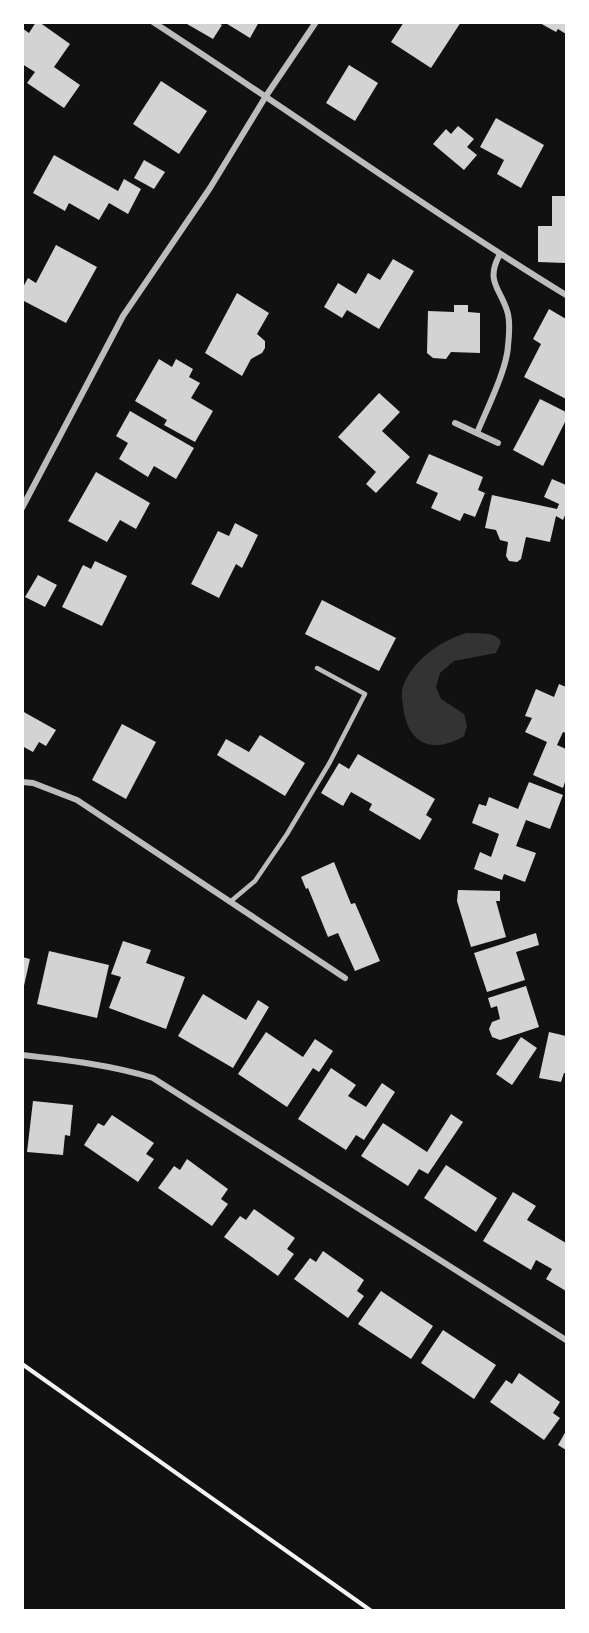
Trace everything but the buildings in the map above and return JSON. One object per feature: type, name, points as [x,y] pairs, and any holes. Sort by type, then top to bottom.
[{"type":"street","points":[[153,22],[500,254],[567,295]]},
{"type":"street","points":[[22,508],[123,316],[210,188],[266,96],[316,22]]},
{"type":"street","points":[[477,433],[508,350],[508,315],[495,286],[493,267],[500,254]]},
{"type":"street","points":[[455,423],[498,443]]},
{"type":"street","points":[[22,782],[33,783],[77,800],[345,978]]},
{"type":"street","points":[[22,1055],[79,1061],[131,1071],[153,1078],[567,1340]]},
{"type":"lane","points":[[230,902],[255,881],[287,834],[330,762],[365,694],[317,668]]},
{"type":"path","points":[[22,1364],[370,1611]]},
{"type":"shaded area","points":[[467,633],[495,636],[501,642],[496,653],[454,661],[440,673],[436,687],[441,699],[464,714],[467,726],[464,736],[442,745],[423,742],[416,737],[405,719],[402,698],[404,684],[414,667],[430,652],[448,640]]}]
